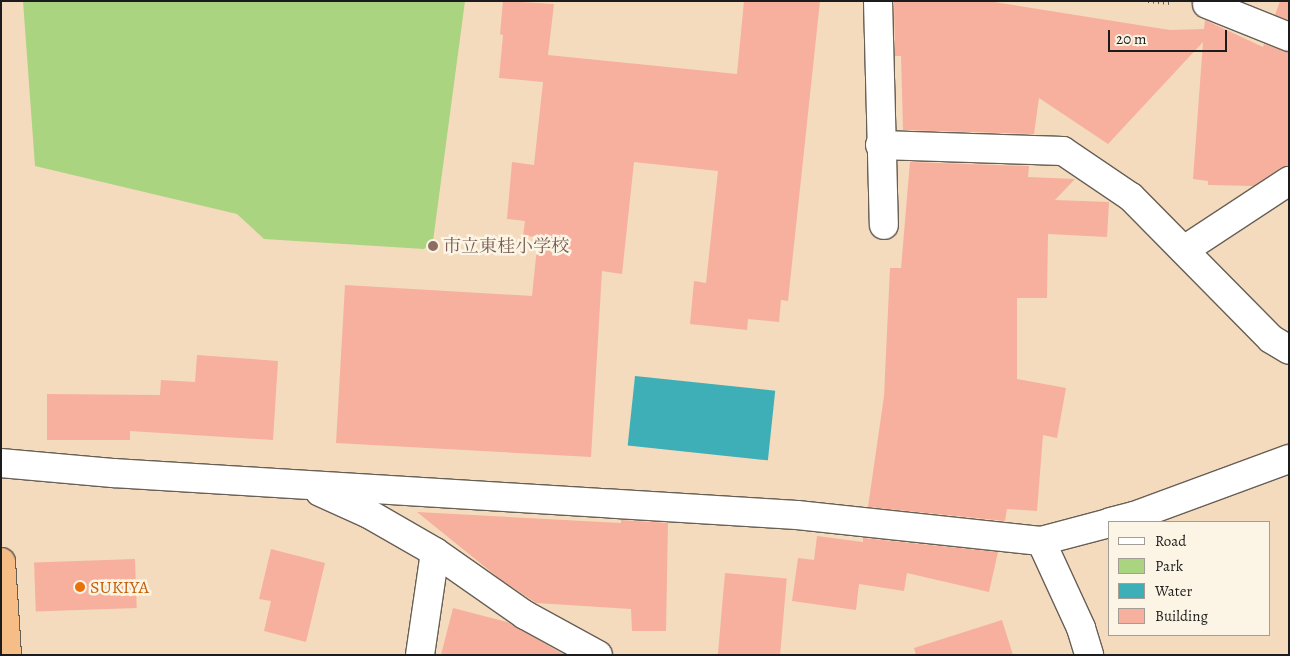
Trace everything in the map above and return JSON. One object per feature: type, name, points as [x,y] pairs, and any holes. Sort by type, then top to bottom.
[{"type":"highway","points":[[1,562],[7,655]]},
{"type":"street","points":[[878,1],[880,145],[884,225]]},
{"type":"street","points":[[1207,4],[1289,38]]},
{"type":"street","points":[[880,145],[1063,151],[1131,197],[1271,339],[1289,350]]},
{"type":"street","points":[[1184,250],[1289,181]]},
{"type":"street","points":[[1114,521],[1134,516],[1289,458]]},
{"type":"street","points":[[1,463],[113,473],[797,515],[1041,541],[1108,523]]},
{"type":"street","points":[[305,485],[369,514],[435,552],[525,615],[598,655]]},
{"type":"street","points":[[1041,541],[1081,628],[1089,655]]},
{"type":"street","points":[[420,655],[435,552]]},
{"type":"green space","points":[[23,1],[465,1],[433,241],[424,249],[264,239],[237,214],[35,166]]},
{"type":"water","points":[[635,376],[775,391],[768,460],[628,446]]},
{"type":"building","points":[[503,1],[554,4],[548,55],[737,74],[744,1],[820,1],[788,301],[781,300],[779,322],[748,319],[747,330],[690,324],[694,281],[706,283],[718,171],[634,162],[622,274],[602,271],[591,457],[336,443],[345,285],[532,296],[538,237],[523,236],[525,221],[507,219],[512,162],[534,165],[543,82],[499,78],[503,35],[500,34]]},
{"type":"building","points":[[894,1],[988,1],[1170,30],[1204,29],[1205,20],[1263,47],[1264,44],[1289,52],[1289,165],[1280,168],[1254,186],[1208,185],[1208,181],[1193,179],[1203,42],[1108,144],[1039,98],[1034,134],[903,130],[901,56],[895,56]]},
{"type":"building","points":[[1280,1],[1289,1],[1289,20],[1275,15]]},
{"type":"building","points":[[910,162],[1029,166],[1028,177],[1075,179],[1055,200],[1109,202],[1107,237],[1048,234],[1047,298],[1017,298],[1017,379],[1066,388],[1057,438],[1043,435],[1037,511],[1007,509],[1005,521],[868,507],[884,396],[890,268],[901,268]]},
{"type":"building","points":[[197,355],[278,361],[273,440],[130,431],[130,440],[47,440],[47,394],[160,395],[161,380],[195,382]]},
{"type":"building","points":[[417,512],[621,523],[621,520],[668,523],[666,631],[632,631],[631,609],[536,603],[500,579]]},
{"type":"building","points":[[817,536],[863,542],[863,538],[998,552],[989,592],[907,573],[904,591],[859,584],[856,610],[792,601],[798,558],[814,560]]},
{"type":"building","points":[[271,549],[325,563],[306,642],[264,631],[271,601],[259,599]]},
{"type":"building","points":[[135,559],[137,608],[36,611],[34,563]]},
{"type":"building","points":[[725,573],[787,578],[780,655],[718,655]]},
{"type":"building","points":[[453,608],[507,622],[565,655],[441,655]]},
{"type":"building","points":[[1002,620],[1013,655],[916,655],[914,648]]},
{"type":"place","name":"市立東桂小学校","points":[[433,246]]},
{"type":"place","name":"SUKIYA","points":[[80,587]]}]
